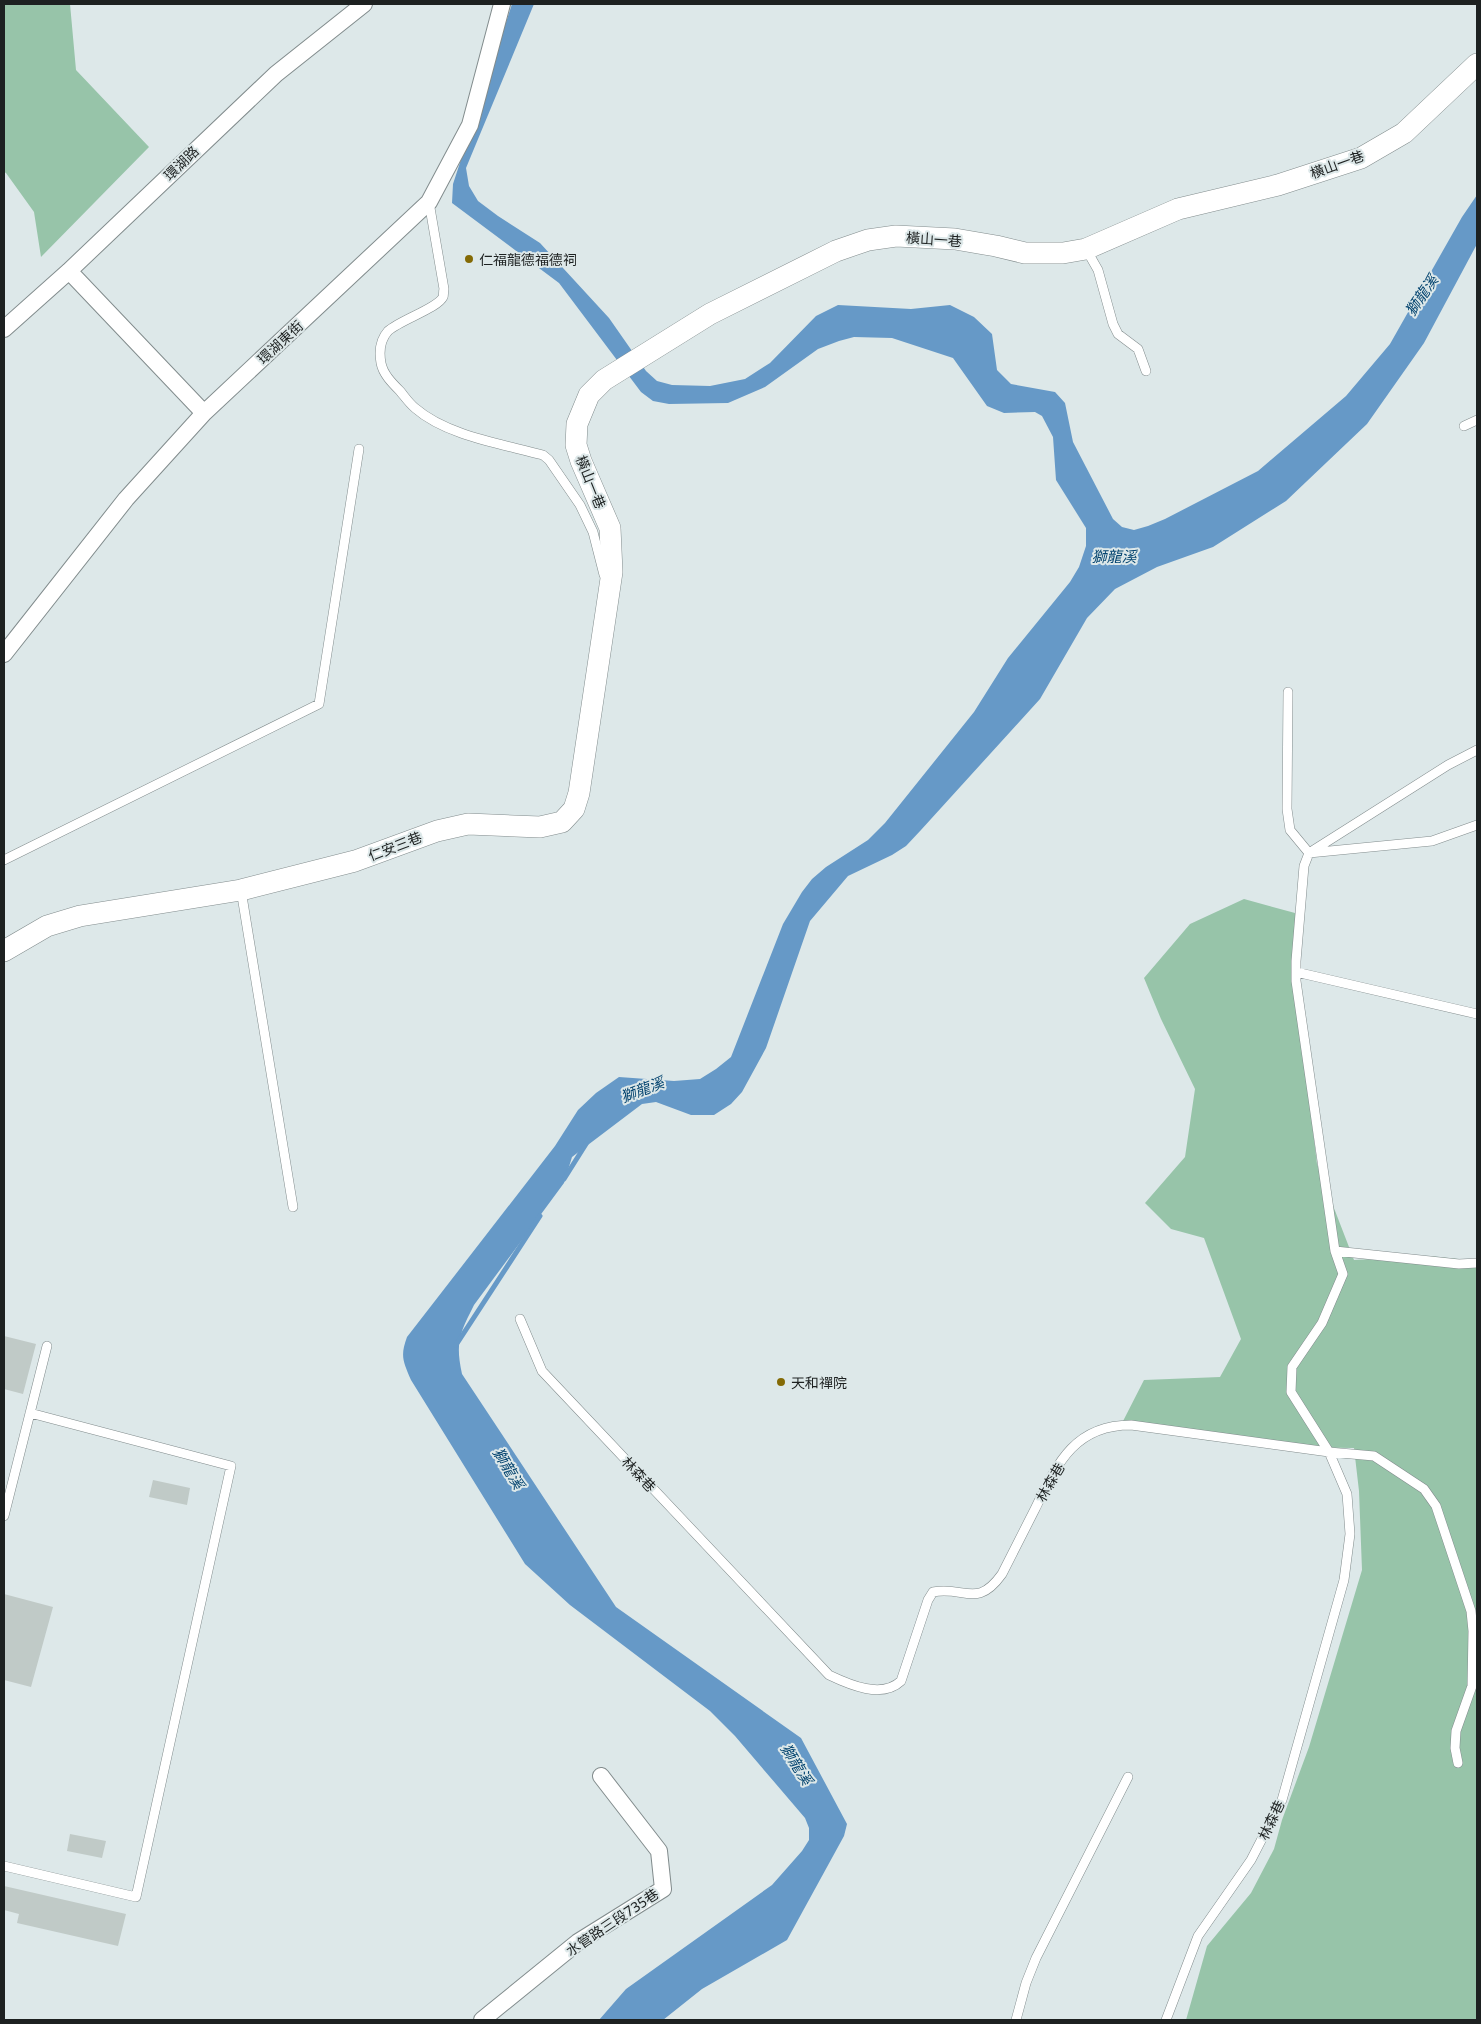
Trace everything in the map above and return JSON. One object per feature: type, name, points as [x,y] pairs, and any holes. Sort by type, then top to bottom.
[{"type":"street","name":"環湖路","points":[[4,329],[69,271],[276,74],[364,4]]},
{"type":"street","name":"環湖東街","points":[[4,654],[126,499],[204,413],[429,202],[470,125],[502,4]]},
{"type":"street","name":"橫山一巷","points":[[609,592],[612,572],[610,528],[581,461],[576,445],[577,424],[589,395],[604,380],[710,314],[836,251],[868,240],[896,236],[955,239],[1025,253],[1063,253],[1086,249],[1178,209],[1278,185],[1361,158],[1404,133],[1477,64]]},
{"type":"street","points":[[69,271],[204,413]]},
{"type":"street","name":"仁安三巷","points":[[4,951],[48,926],[80,916],[241,890],[355,862],[437,831],[468,824],[540,827],[562,822],[574,809],[579,793],[609,592]]},
{"type":"street","name":"水管路三段735巷","points":[[482,2020],[578,1942],[663,1888],[659,1851],[602,1776]]},
{"type":"lane","points":[[429,202],[444,289],[443,297],[437,303],[396,325],[387,333],[381,345],[382,367],[389,380],[415,408],[439,424],[473,436],[543,454],[580,505],[592,532],[609,592]]},
{"type":"lane","points":[[1086,249],[1098,270],[1113,324],[1118,334],[1138,349],[1146,371]]},
{"type":"lane","points":[[1464,426],[1477,420]]},
{"type":"lane","points":[[4,860],[319,704],[358,449]]},
{"type":"lane","points":[[1288,692],[1288,816],[1290,830],[1309,853]]},
{"type":"lane","points":[[1458,1763],[1455,1748],[1456,1731],[1472,1686],[1473,1632],[1471,1611],[1436,1506],[1424,1489],[1374,1456],[1329,1452],[1291,1392],[1292,1367],[1322,1323],[1344,1274],[1334,1251],[1296,972],[1304,866],[1309,853],[1448,765],[1477,750]]},
{"type":"lane","points":[[1309,853],[1432,840],[1477,824]]},
{"type":"lane","points":[[241,890],[293,1207]]},
{"type":"lane","points":[[1296,972],[1477,1014]]},
{"type":"lane","points":[[1334,1251],[1459,1264],[1477,1263]]},
{"type":"lane","name":"林森巷","points":[[520,1319],[542,1371],[829,1675],[850,1685],[878,1690],[893,1688],[901,1680],[932,1592],[981,1594],[994,1585],[1002,1574],[1056,1466],[1078,1442],[1099,1429],[1118,1425],[1131,1425],[1329,1452],[1347,1494],[1350,1534],[1344,1580],[1282,1800],[1252,1860],[1198,1936],[1166,2020]]},
{"type":"lane","points":[[4,1516],[8,1478],[30,1413],[47,1346]]},
{"type":"lane","points":[[4,1866],[136,1897],[231,1466],[30,1413]]},
{"type":"lane","points":[[1016,2020],[1026,1983],[1036,1958],[1128,1778]]},
{"type":"green space","points":[[4,4],[70,4],[76,70],[149,147],[41,257],[34,212],[4,172]]},
{"type":"green space","points":[[1244,899],[1295,913],[1302,1039],[1317,1164],[1354,1260],[1429,1256],[1477,1261],[1477,2020],[1186,2020],[1207,1946],[1251,1893],[1274,1849],[1282,1820],[1309,1747],[1362,1570],[1359,1491],[1354,1448],[1276,1447],[1205,1440],[1167,1431],[1120,1427],[1144,1380],[1220,1377],[1241,1339],[1204,1238],[1171,1229],[1145,1203],[1185,1157],[1195,1089],[1161,1019],[1144,978],[1190,924]]},
{"type":"water","name":"獅龍溪","points":[[512,4],[534,4],[466,168],[469,186],[478,201],[540,243],[609,318],[646,371],[657,381],[672,385],[710,386],[745,379],[770,363],[816,316],[838,305],[911,309],[950,305],[974,317],[992,334],[997,370],[1011,384],[1055,392],[1065,403],[1073,442],[1113,519],[1122,527],[1134,530],[1165,519],[1258,471],[1346,396],[1390,344],[1462,217],[1477,195],[1477,244],[1424,343],[1367,424],[1286,501],[1213,547],[1157,567],[1115,589],[1087,618],[1040,699],[921,830],[906,846],[892,855],[848,876],[810,921],[766,1048],[742,1092],[731,1104],[714,1115],[691,1115],[656,1102],[642,1104],[572,1157],[564,1183],[474,1305],[465,1323],[459,1345],[462,1374],[616,1607],[801,1738],[847,1824],[844,1836],[787,1940],[702,1989],[663,2020],[599,2020],[626,1989],[772,1885],[802,1851],[809,1840],[809,1828],[805,1818],[735,1736],[710,1711],[570,1605],[525,1564],[411,1380],[403,1358],[405,1344],[407,1337],[555,1146],[578,1110],[596,1093],[619,1077],[674,1081],[700,1079],[731,1057],[783,924],[802,892],[812,879],[826,867],[868,840],[885,823],[974,712],[1008,658],[1070,582],[1079,567],[1086,546],[1086,528],[1056,480],[1053,437],[1042,416],[1035,412],[1004,413],[987,406],[953,358],[892,338],[854,337],[818,349],[765,387],[728,403],[669,404],[653,401],[641,392],[559,283],[452,203],[453,184]]},
{"type":"building","points":[[4,1336],[36,1344],[23,1394],[4,1389]]},
{"type":"building","points":[[153,1480],[190,1488],[187,1505],[149,1497]]},
{"type":"building","points":[[4,1594],[53,1607],[31,1687],[4,1680]]},
{"type":"building","points":[[70,1834],[106,1841],[102,1858],[67,1851]]},
{"type":"building","points":[[4,1886],[126,1914],[118,1946],[17,1923],[19,1914],[4,1910]]},
{"type":"waterway","name":"獅龍溪","points":[[564,1179],[586,1144]]},
{"type":"waterway","name":"獅龍溪","points":[[456,1345],[540,1216]]},
{"type":"place","name":"仁福龍德福德祠","points":[[469,259]]},
{"type":"place","name":"天和禪院","points":[[781,1382]]}]
